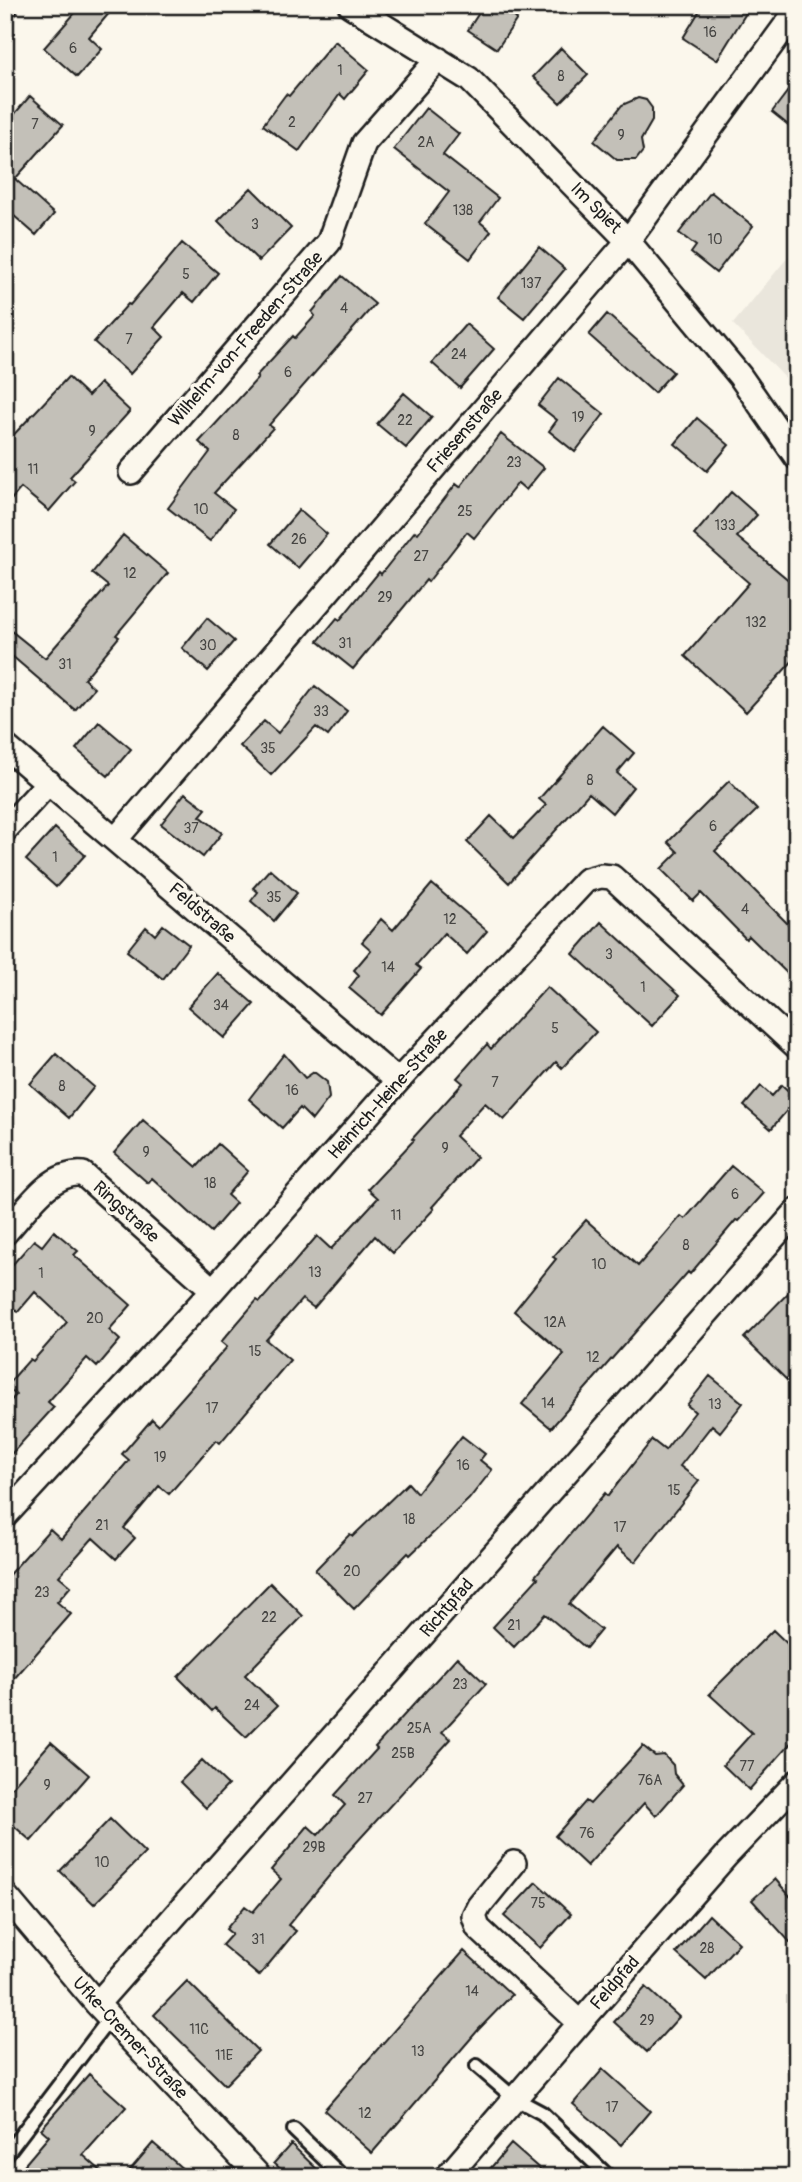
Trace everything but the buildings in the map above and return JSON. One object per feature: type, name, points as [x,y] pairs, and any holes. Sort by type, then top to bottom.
[{"type":"street","name":"Im Spiet","points":[[350,5],[469,79],[628,241],[740,376],[797,458]]},
{"type":"street","name":"Friesenstraße","points":[[116,839],[628,241],[797,10]]},
{"type":"street","name":"Wilhelm-von-Freeden-Straße","points":[[131,472],[329,242],[364,143],[438,59]]},
{"type":"street","name":"Feldstraße","points":[[5,746],[398,1081]]},
{"type":"street","points":[[5,830],[49,782]]},
{"type":"street","name":"Heinrich-Heine-Straße","points":[[8,1508],[213,1290],[398,1081],[586,880],[601,876],[612,877],[797,1046]]},
{"type":"street","name":"Ringstraße","points":[[5,1233],[56,1180],[68,1175],[83,1174],[213,1290]]},
{"type":"street","name":"Richtpfad","points":[[103,2011],[797,1211]]},
{"type":"street","name":"Feldpfad","points":[[514,1863],[479,1906],[474,1916],[478,1928],[580,2023],[726,1856],[797,1782]]},
{"type":"street","name":"Ufke-Cremer-Straße","points":[[5,1895],[103,2011],[260,2177]]},
{"type":"street","points":[[447,2177],[580,2023]]},
{"type":"lane","points":[[5,2156],[103,2011]]},
{"type":"lane","points":[[477,2066],[514,2098],[542,2113],[609,2177]]},
{"type":"lane","points":[[294,2130],[343,2177]]},
{"type":"shaded area","points":[[797,246],[797,390],[733,324]]}]
